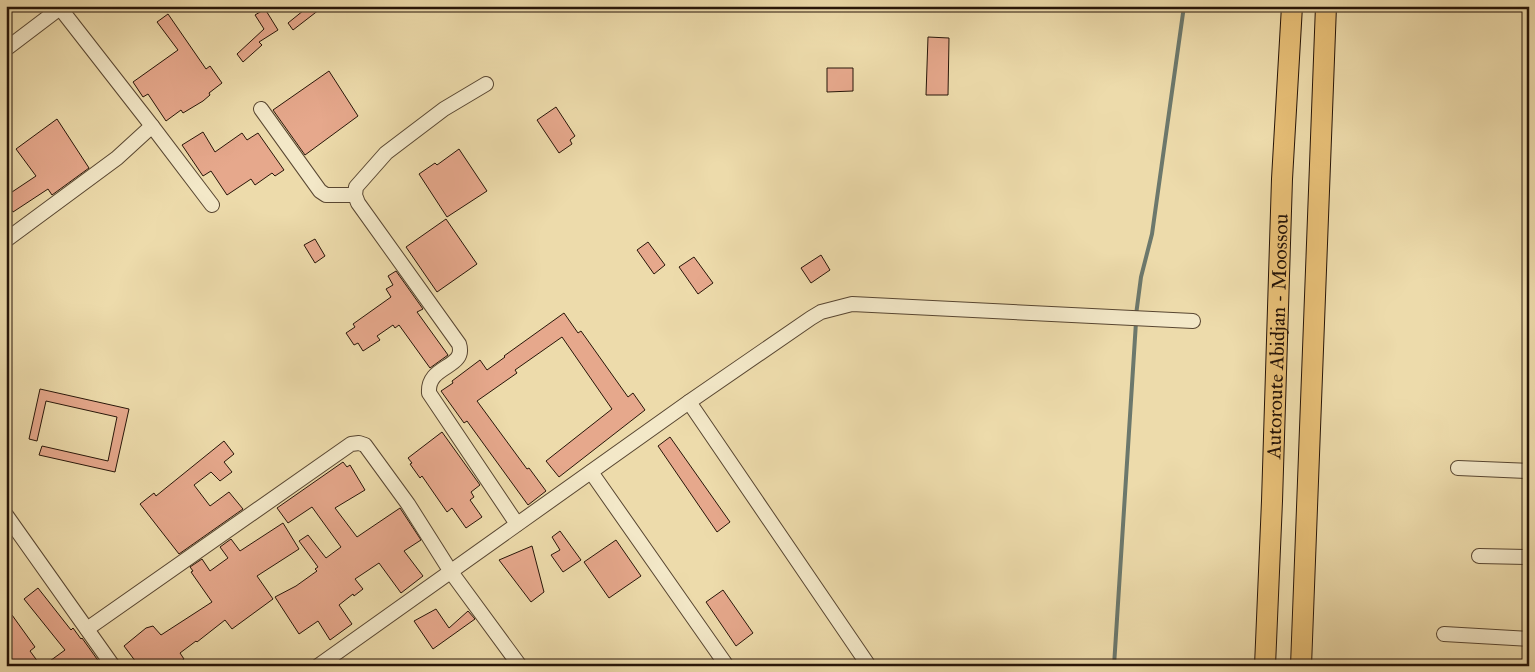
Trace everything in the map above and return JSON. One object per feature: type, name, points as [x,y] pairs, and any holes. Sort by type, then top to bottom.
[{"type":"highway","name":"Autoroute Abidjan - Moossou","points":[[1265,666],[1282,179],[1292,6]]},
{"type":"highway","name":"Autoroute Abidjan - Moossou","points":[[1301,666],[1326,6]]},
{"type":"street","points":[[6,49],[60,8],[212,205]]},
{"type":"street","points":[[486,84],[444,110],[386,153],[356,188],[354,195],[459,344],[461,351],[458,359],[434,375],[428,384],[429,393],[517,524]]},
{"type":"street","points":[[261,109],[320,191],[326,196],[354,195]]},
{"type":"street","points":[[6,240],[117,158],[152,126]]},
{"type":"street","points":[[318,666],[689,402],[822,312],[852,304],[1193,321]]},
{"type":"street","points":[[689,402],[869,666]]},
{"type":"street","points":[[87,629],[343,449],[351,444],[359,443],[365,445],[408,504],[451,572],[520,666]]},
{"type":"street","points":[[1458,468],[1529,471]]},
{"type":"street","points":[[591,472],[727,666]]},
{"type":"street","points":[[6,515],[113,666]]},
{"type":"street","points":[[1479,556],[1529,557]]},
{"type":"street","points":[[1444,634],[1529,639]]},
{"type":"building","points":[[309,6],[324,6],[293,30],[288,23]]},
{"type":"building","points":[[265,9],[278,30],[259,42],[262,45],[243,62],[237,54],[264,29],[255,15]]},
{"type":"building","points":[[168,14],[206,69],[210,66],[222,83],[209,93],[210,95],[203,101],[183,113],[181,110],[166,121],[148,94],[143,97],[133,82],[178,50],[157,22]]},
{"type":"building","points":[[928,37],[949,38],[948,95],[926,95]]},
{"type":"building","points":[[827,68],[853,68],[853,91],[827,92]]},
{"type":"building","points":[[329,71],[358,116],[305,155],[273,110]]},
{"type":"building","points":[[556,107],[575,136],[570,140],[572,144],[559,153],[537,120]]},
{"type":"building","points":[[57,119],[89,168],[52,195],[48,189],[13,212],[6,202],[6,196],[36,176],[16,149]]},
{"type":"building","points":[[203,132],[215,152],[242,133],[247,140],[258,133],[284,170],[275,176],[272,173],[255,185],[251,179],[227,195],[211,171],[203,176],[182,145]]},
{"type":"building","points":[[459,149],[487,191],[447,217],[419,174],[435,163],[437,165]]},
{"type":"building","points":[[446,219],[477,264],[437,292],[406,247]]},
{"type":"building","points":[[315,239],[325,256],[315,263],[304,245]]},
{"type":"building","points":[[648,242],[665,265],[654,274],[637,250]]},
{"type":"building","points":[[821,255],[830,270],[811,283],[801,268]]},
{"type":"building","points":[[694,257],[713,283],[698,294],[679,267]]},
{"type":"building","points":[[396,271],[423,309],[417,312],[448,355],[430,368],[399,325],[395,328],[393,325],[377,336],[380,340],[363,351],[358,343],[354,345],[346,333],[355,327],[353,324],[391,297],[386,289],[393,285],[388,276]]},
{"type":"building","points":[[564,313],[578,333],[581,331],[628,397],[633,393],[645,410],[559,477],[546,461],[612,409],[562,337],[515,370],[517,373],[477,401],[527,469],[529,468],[546,491],[528,505],[467,421],[464,423],[441,391],[480,360],[487,370]]},
{"type":"building","points":[[40,389],[129,409],[115,472],[39,455],[42,446],[108,461],[117,417],[46,401],[37,441],[29,439]]},
{"type":"building","points":[[442,432],[480,485],[471,492],[474,497],[470,500],[482,517],[466,528],[452,508],[447,512],[422,476],[420,478],[408,458]]},
{"type":"building","points":[[670,437],[730,522],[717,532],[658,446]]},
{"type":"building","points":[[224,441],[234,454],[224,462],[232,472],[220,481],[211,472],[194,485],[210,506],[229,492],[243,509],[179,554],[140,504],[154,493],[156,496]]},
{"type":"building","points":[[343,462],[347,467],[350,465],[365,490],[335,508],[357,537],[400,508],[421,540],[404,551],[423,576],[401,593],[379,563],[355,579],[363,589],[339,605],[352,624],[330,640],[318,621],[299,634],[275,597],[296,586],[317,571],[315,569],[318,567],[299,541],[308,535],[326,558],[341,547],[312,507],[288,523],[277,508]]},
{"type":"building","points":[[283,523],[299,549],[257,576],[273,599],[232,629],[225,620],[180,653],[184,659],[175,666],[139,666],[124,646],[146,628],[153,626],[161,635],[212,602],[191,572],[193,571],[190,567],[202,559],[210,571],[228,558],[220,547],[231,539],[240,551]]},
{"type":"building","points":[[560,531],[581,560],[563,572],[551,555],[560,550],[552,537]]},
{"type":"building","points":[[616,540],[641,576],[609,598],[584,562]]},
{"type":"building","points":[[532,546],[544,592],[531,602],[499,560]]},
{"type":"building","points":[[38,588],[71,630],[73,628],[82,638],[102,666],[43,666],[65,650],[24,599]]},
{"type":"building","points":[[723,590],[753,633],[736,646],[706,602]]},
{"type":"building","points":[[436,609],[449,628],[468,611],[475,619],[433,649],[414,621]]},
{"type":"building","points":[[12,615],[35,647],[30,651],[41,666],[15,666],[6,655],[6,620]]},
{"type":"waterway","points":[[1136,315],[1141,277],[1152,234],[1184,6]]},
{"type":"waterway","points":[[1114,666],[1136,322]]}]
